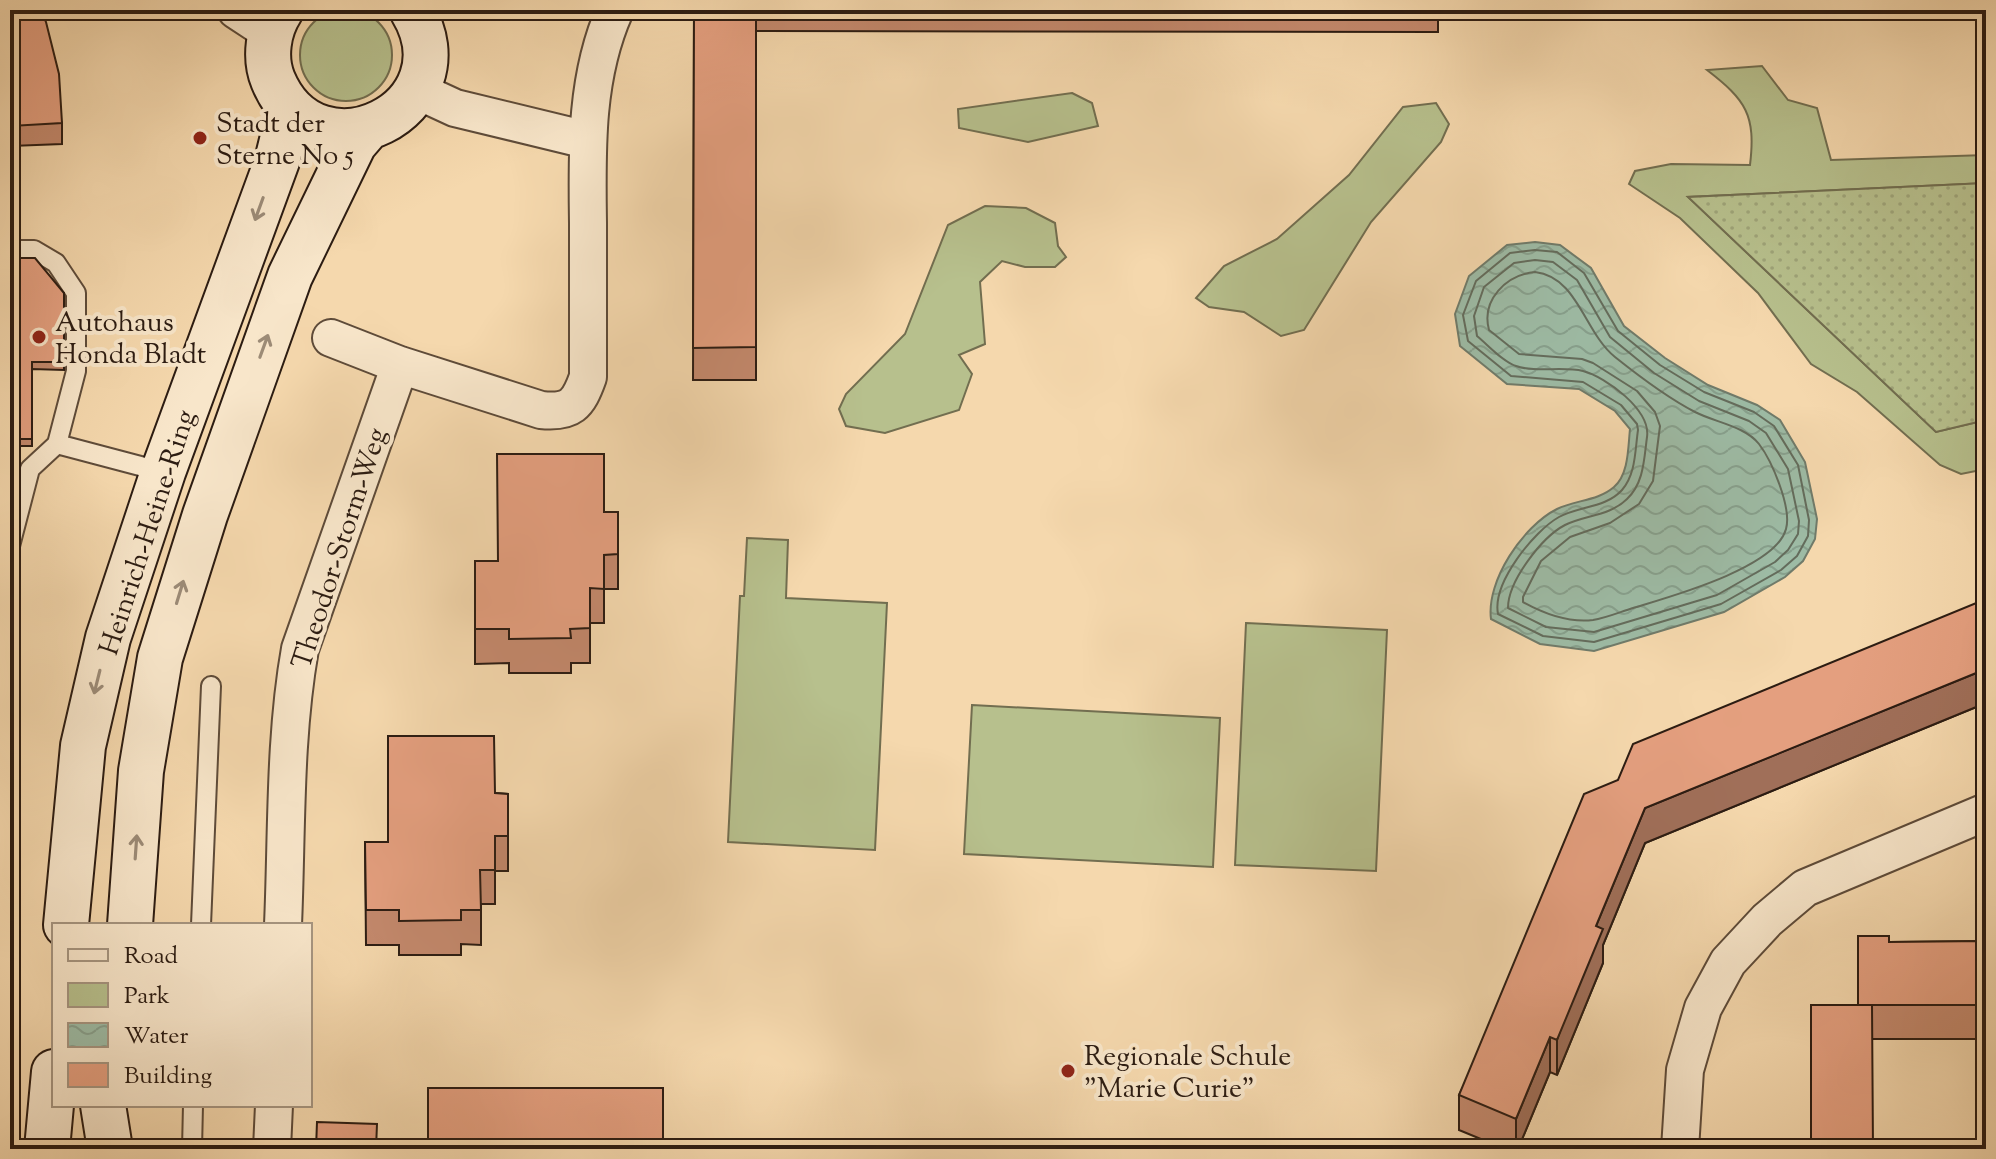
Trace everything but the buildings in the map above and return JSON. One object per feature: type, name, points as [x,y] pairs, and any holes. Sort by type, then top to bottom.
[{"type":"main road","points":[[263,18],[270,73],[278,92],[290,108],[313,124],[339,132],[366,130],[386,121],[404,108],[416,90],[425,55],[418,13]]},
{"type":"main road","name":"Heinrich-Heine-Ring","points":[[76,923],[83,746],[108,638],[163,472],[277,161],[290,108]]},
{"type":"main road","name":"Heinrich-Heine-Ring","points":[[130,923],[141,771],[160,658],[205,515],[290,276],[354,144],[366,130]]},
{"type":"main road","points":[[47,1149],[52,1094]]},
{"type":"main road","points":[[75,1149],[78,1107]]},
{"type":"main road","points":[[103,1107],[111,1149]]},
{"type":"main road","points":[[111,1149],[118,1107]]},
{"type":"street","points":[[331,338],[400,365],[541,410],[559,412],[571,407],[581,397],[588,377],[587,140],[602,38],[615,10]]},
{"type":"street","points":[[416,90],[455,108],[587,140]]},
{"type":"street","name":"Theodor-Storm-Weg","points":[[283,923],[291,726],[300,649],[400,365]]},
{"type":"street","points":[[1680,1149],[1685,1070],[1703,1008],[1728,962],[1767,920],[1805,888],[1986,812]]},
{"type":"street","points":[[272,1149],[274,1107]]},
{"type":"lane","points":[[10,250],[34,250],[56,263],[76,293],[76,371],[57,444],[30,469],[10,546]]},
{"type":"lane","points":[[57,444],[163,472]]},
{"type":"lane","points":[[201,923],[211,686]]},
{"type":"lane","points":[[192,1149],[193,1107]]},
{"type":"green space","points":[[346,9],[364,12],[379,22],[389,37],[392,55],[389,73],[379,88],[364,98],[346,101],[328,98],[313,88],[303,73],[300,55],[303,37],[313,22],[328,12]]},
{"type":"green space","points":[[1762,66],[1788,100],[1817,108],[1831,160],[1986,155],[1986,183],[1688,197],[1936,432],[1986,420],[1986,469],[1961,474],[1940,465],[1857,392],[1811,364],[1758,293],[1680,218],[1629,184],[1635,171],[1671,164],[1750,165],[1751,133],[1745,110],[1731,90],[1707,70]]},
{"type":"green space","points":[[1072,93],[1092,103],[1098,126],[1028,142],[959,128],[958,109]]},
{"type":"green space","points":[[1436,103],[1449,124],[1441,142],[1371,222],[1304,330],[1281,336],[1244,312],[1209,307],[1196,298],[1224,266],[1277,239],[1349,175],[1403,107]]},
{"type":"green space","points":[[1986,183],[1986,420],[1936,432],[1688,197]]},
{"type":"green space","points":[[985,206],[1026,208],[1055,223],[1058,246],[1066,257],[1055,267],[1025,267],[1002,261],[980,282],[985,344],[959,355],[972,374],[959,410],[885,433],[846,426],[839,409],[846,394],[905,334],[948,225]]},
{"type":"green space","points":[[747,538],[788,540],[786,598],[887,603],[875,850],[728,842],[740,596],[744,596]]},
{"type":"green space","points":[[1246,623],[1387,630],[1376,871],[1235,865]]},
{"type":"green space","points":[[972,705],[1220,718],[1213,867],[964,854]]},
{"type":"water","points":[[1535,242],[1560,245],[1591,268],[1624,326],[1665,358],[1708,385],[1757,405],[1780,420],[1805,462],[1817,519],[1815,539],[1803,561],[1785,577],[1724,612],[1594,651],[1540,644],[1491,619],[1494,588],[1520,541],[1544,517],[1557,509],[1608,492],[1623,475],[1628,452],[1630,429],[1615,411],[1579,389],[1507,384],[1460,346],[1455,314],[1469,276],[1507,245]]},
{"type":"place","name":"Stadt der Sterne No 5","points":[[200,138]]},
{"type":"place","name":"Autohaus Honda Bladt","points":[[39,337]]},
{"type":"place","name":"Regionale Schule \"Marie Curie\"","points":[[1068,1071]]}]
